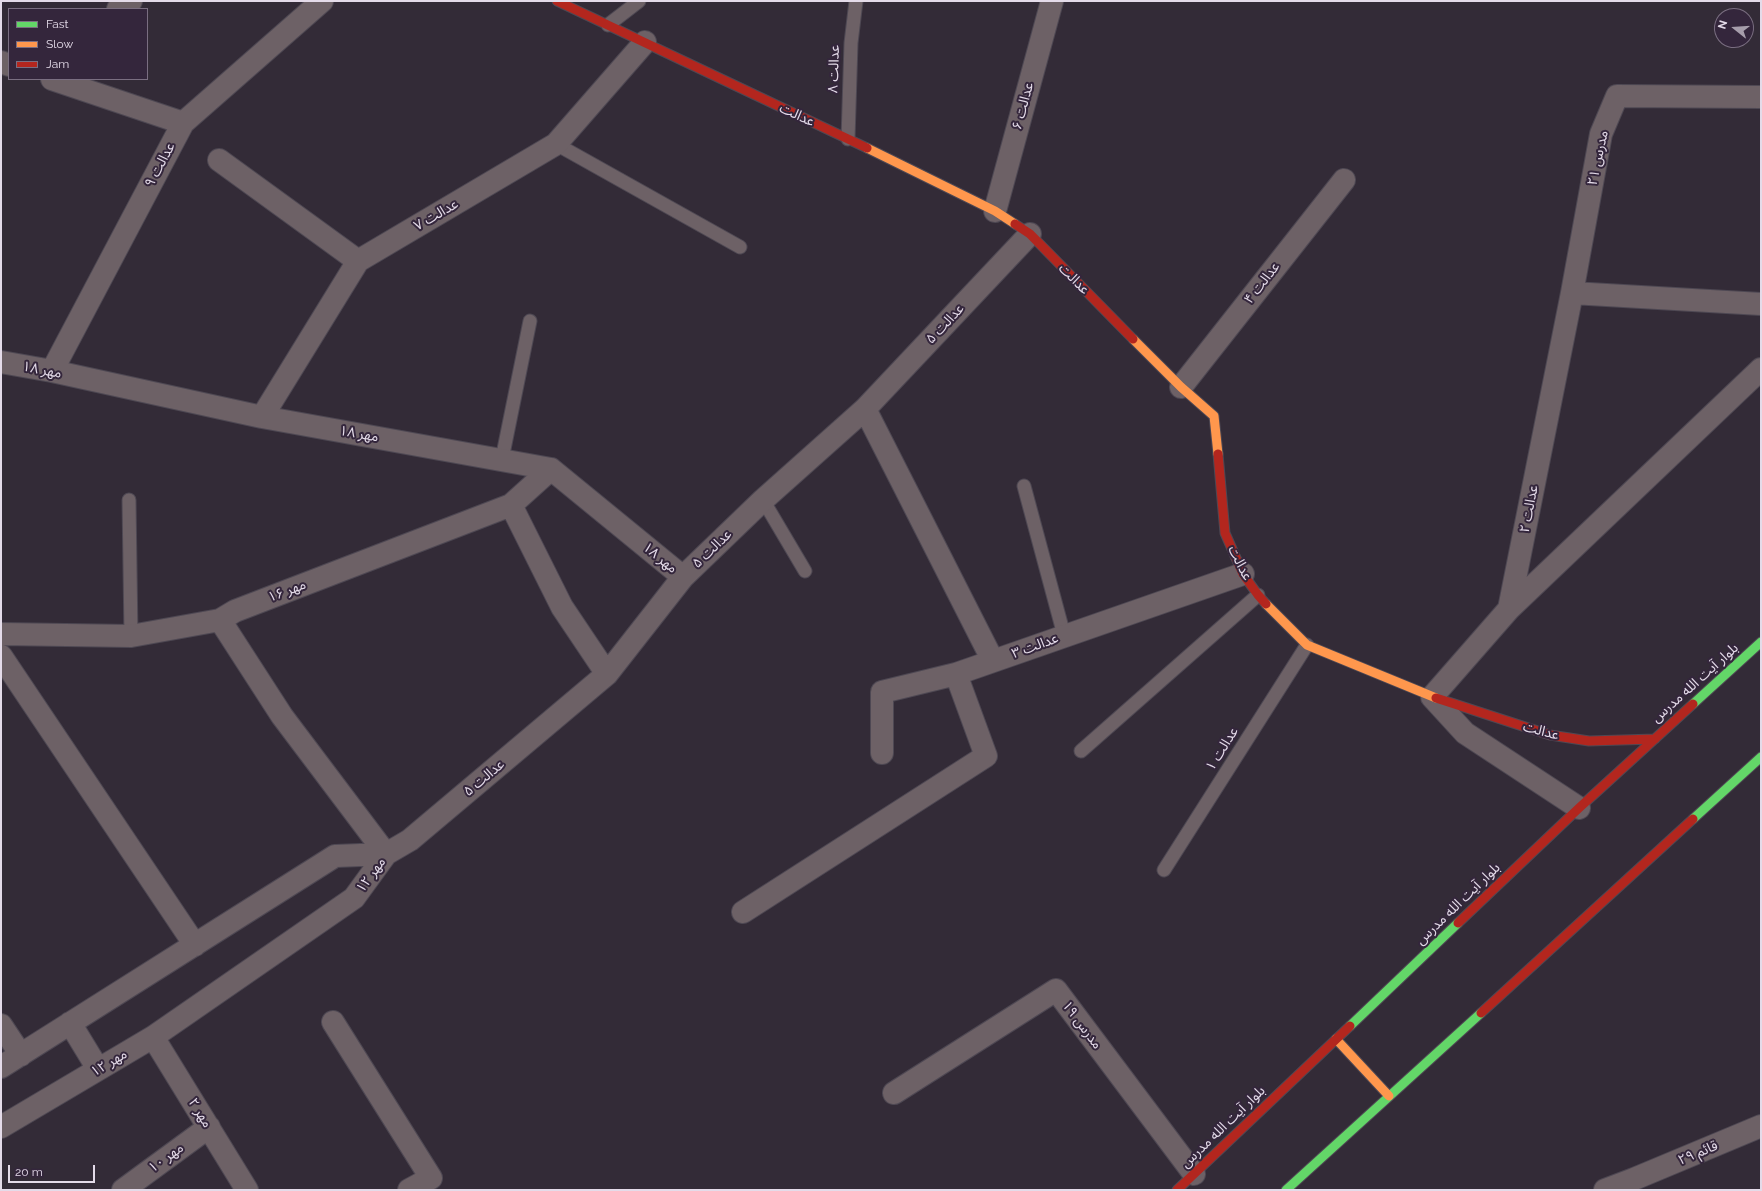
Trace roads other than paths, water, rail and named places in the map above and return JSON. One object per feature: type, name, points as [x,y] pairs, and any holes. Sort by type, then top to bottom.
[{"type":"main road","name":"عدالت","points":[[557,1],[582,7],[608,25],[995,210],[1030,234],[1181,387],[1214,416],[1225,532],[1243,574],[1258,594],[1307,645],[1432,697],[1550,735],[1589,740],[1655,739]]},
{"type":"main road","name":"بلوار آیت الله مدرس","points":[[1178,1190],[1579,808],[1761,642]]},
{"type":"main road","points":[[1286,1190],[1760,759]]},
{"type":"main road","points":[[1336,1039],[1389,1096]]},
{"type":"street","points":[[120,8],[131,1]]},
{"type":"street","name":"عدالت ۹","points":[[52,371],[183,123],[322,1]]},
{"type":"street","name":"عدالت ۶","points":[[995,210],[1052,1]]},
{"type":"street","name":"عدالت ۷","points":[[262,417],[358,261],[556,144],[645,42]]},
{"type":"street","points":[[55,80],[183,123]]},
{"type":"street","name":"مدرس ۲۱","points":[[1572,293],[1601,134],[1617,96],[1761,97]]},
{"type":"street","points":[[219,160],[358,261]]},
{"type":"street","name":"عدالت ۴","points":[[1181,387],[1344,180]]},
{"type":"street","name":"عدالت ۵","points":[[386,854],[410,840],[608,674],[683,576],[763,500],[865,409],[1030,234]]},
{"type":"street","points":[[1572,293],[1761,304]]},
{"type":"street","name":"عدالت ۲","points":[[1510,609],[1572,293]]},
{"type":"street","name":"مهر ۱۸","points":[[1,362],[52,371],[262,417],[551,469],[683,576]]},
{"type":"street","points":[[1432,697],[1510,609],[1761,370]]},
{"type":"street","points":[[865,409],[992,660]]},
{"type":"street","name":"مهر ۱۶","points":[[1,634],[131,636],[220,620],[235,611],[511,506],[551,469]]},
{"type":"street","points":[[511,506],[562,607],[608,674]]},
{"type":"street","name":"عدالت ۳","points":[[882,753],[882,692],[956,674],[992,660],[1243,574]]},
{"type":"street","points":[[220,620],[282,716],[386,854]]},
{"type":"street","points":[[1,656],[195,945]]},
{"type":"street","points":[[743,912],[986,756],[956,674]]},
{"type":"street","name":"عدالت","points":[[1432,697],[1465,733],[1579,808]]},
{"type":"street","name":"مهر ۱۲","points":[[1,1067],[335,856],[386,854]]},
{"type":"street","name":"مهر ۱۲","points":[[1,1127],[153,1037],[354,898],[386,854]]},
{"type":"street","name":"مدرس ۱۹","points":[[894,1093],[1056,990],[1194,1174]]},
{"type":"street","points":[[70,1022],[98,1069]]},
{"type":"street","points":[[333,1022],[431,1178],[410,1190]]},
{"type":"street","points":[[1,1025],[21,1055]]},
{"type":"street","name":"مهر ۲","points":[[153,1037],[246,1190]]},
{"type":"street","name":"قائم ۲۹","points":[[1605,1190],[1641,1185],[1761,1126]]},
{"type":"street","name":"مهر ۱۰","points":[[123,1190],[209,1127]]},
{"type":"lane","points":[[608,25],[639,1]]},
{"type":"lane","name":"عدالت ۸","points":[[848,139],[851,43],[856,1]]},
{"type":"lane","points":[[556,144],[740,248]]},
{"type":"lane","points":[[502,459],[530,320]]},
{"type":"lane","points":[[1024,486],[1064,635]]},
{"type":"lane","points":[[129,500],[131,636]]},
{"type":"lane","points":[[763,500],[805,571]]},
{"type":"lane","points":[[1081,751],[1258,594]]},
{"type":"lane","name":"عدالت ۱","points":[[1164,870],[1307,645]]}]
